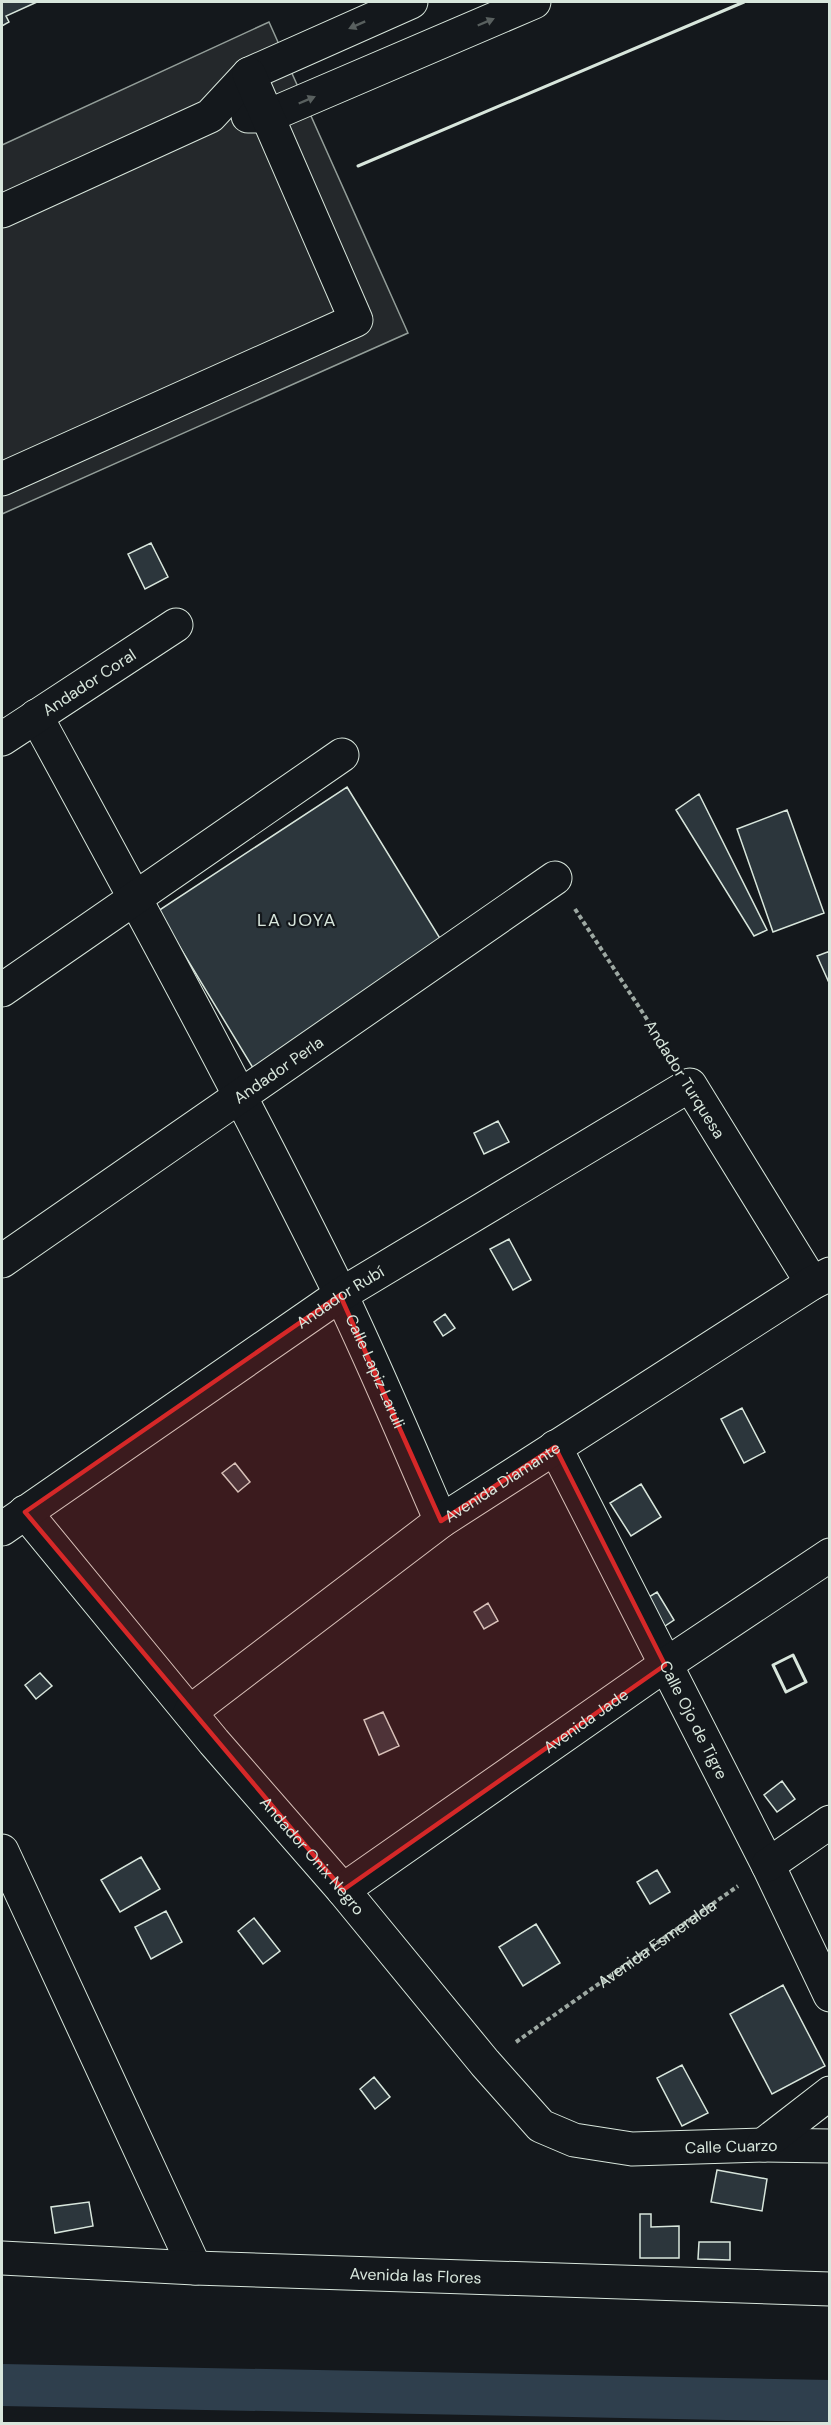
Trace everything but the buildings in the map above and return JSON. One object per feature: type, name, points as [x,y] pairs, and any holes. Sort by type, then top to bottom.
[{"type":"street","points":[[2,211],[210,116],[249,74],[411,2]]},
{"type":"street","points":[[210,116],[268,116],[534,2]]},
{"type":"street","points":[[2,479],[356,320],[249,74]]},
{"type":"street","name":"Andador Coral","points":[[2,739],[176,625]]},
{"type":"street","name":"Calle Lapiz Laruli","points":[[36,716],[240,1096],[340,1295],[441,1521]]},
{"type":"street","points":[[2,990],[342,755]]},
{"type":"street","name":"Andador Perla","points":[[2,1261],[555,878]]},
{"type":"street","name":"Andador Turquesa","points":[[690,1084],[820,1279]]},
{"type":"street","name":"Andador Rubí","points":[[14,1520],[340,1295],[690,1084]]},
{"type":"street","name":"Avenida Diamante","points":[[190,1712],[441,1521],[820,1279]]},
{"type":"street","name":"Calle Ojo de Tigre","points":[[555,1447],[768,1865],[830,1995]]},
{"type":"street","name":"Andador Onix Negro","points":[[14,1520],[190,1712],[343,1890],[485,2063],[541,2126],[574,2140],[632,2149]]},
{"type":"street","name":"Avenida Jade","points":[[343,1890],[665,1665],[830,1555]]},
{"type":"street","points":[[768,1865],[830,1822]]},
{"type":"street","points":[[2,1851],[195,2268]]},
{"type":"street","points":[[763,2145],[830,2093]]},
{"type":"street","name":"Calle Cuarzo","points":[[632,2149],[763,2145],[830,2146]]},
{"type":"street","name":"Avenida las Flores","points":[[2,2258],[195,2268],[830,2289]]},
{"type":"path","name":"Andador Turquesa","points":[[555,878],[690,1084]]},
{"type":"path","name":"Avenida Esmeralda","points":[[485,2063],[768,1865]]},
{"type":"highlighted area","points":[[340,1295],[441,1521],[555,1447],[665,1665],[343,1890],[25,1512]]},
{"type":"shaded area","points":[[269,22],[408,333],[2,514],[2,145]]},
{"type":"waterway","points":[[2,2385],[830,2401]]},
{"type":"wall","points":[[358,166],[744,2]]},
{"type":"wall","points":[[793,1655],[806,1682],[786,1692],[773,1665],[793,1655]]},
{"type":"district","name":"LA JOYA","points":[[297,920]]}]
